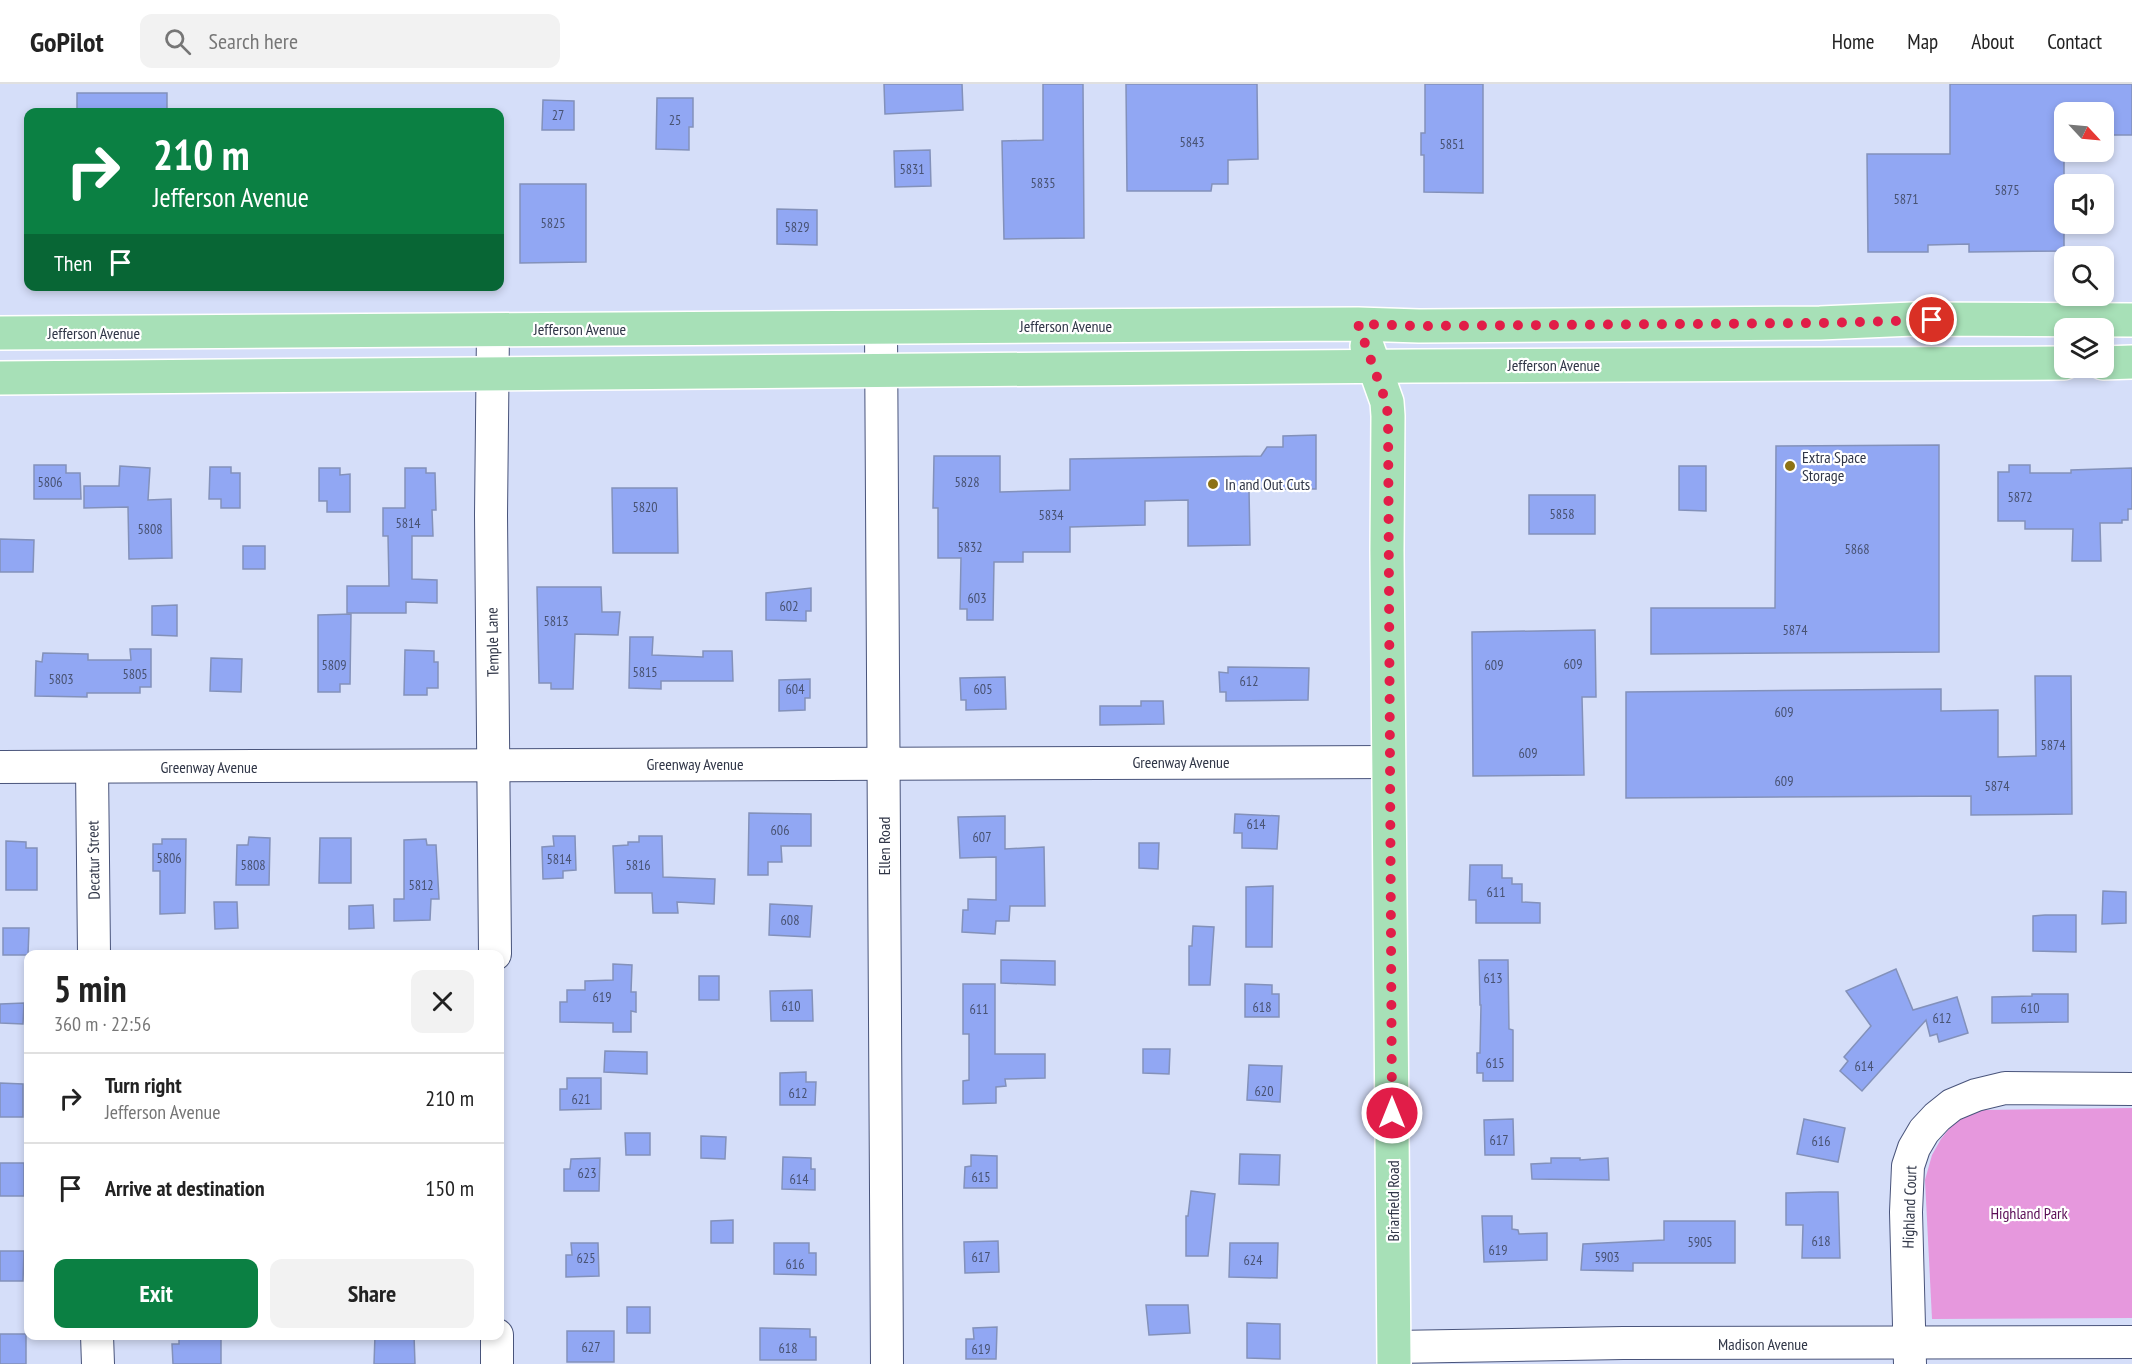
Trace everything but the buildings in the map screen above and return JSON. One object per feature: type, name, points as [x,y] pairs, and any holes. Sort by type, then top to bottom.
[{"type":"main road","name":"Jefferson Avenue","points":[[0,333],[1358,324],[1431,326],[2054,320]]},
{"type":"main road","name":"Jefferson Avenue","points":[[2114,320],[2132,320]]},
{"type":"main road","name":"Briarfield Road","points":[[1358,324],[1375,366],[1388,416],[1394,1356]]},
{"type":"main road","points":[[2114,363],[2132,362]]},
{"type":"main road","name":"Jefferson Avenue","points":[[0,378],[1375,366],[2054,363]]},
{"type":"street","name":"Ellen Road","points":[[881,328],[887,1364]]},
{"type":"street","name":"Temple Lane","points":[[493,330],[491,527],[495,950]]},
{"type":"street","name":"Greenway Avenue","points":[[0,768],[493,764],[1389,762]]},
{"type":"street","name":"Decatur Street","points":[[92,767],[94,950]]},
{"type":"street","name":"Highland Court","points":[[1910,1354],[1906,1212],[1908,1166],[1914,1148],[1924,1131],[1952,1105],[1976,1095],[2004,1088],[2132,1089]]},
{"type":"street","points":[[97,1340],[98,1364]]},
{"type":"street","points":[[497,1340],[497,1364]]},
{"type":"street","name":"Madison Avenue","points":[[1394,1356],[1623,1343],[1910,1354],[2132,1342]]},
{"type":"green space","name":"Highland Park","points":[[2132,1108],[2132,1318],[1932,1319],[1925,1180],[1932,1155],[1952,1125],[1965,1115],[1983,1110]]},
{"type":"place","name":"Extra Space Storage","points":[[1790,466]]},
{"type":"place","name":"In and Out Cuts","points":[[1213,484]]},
{"type":"route","points":[[1392,1113],[1388,416],[1375,366],[1358,324],[1419,326],[1932,320]]}]
